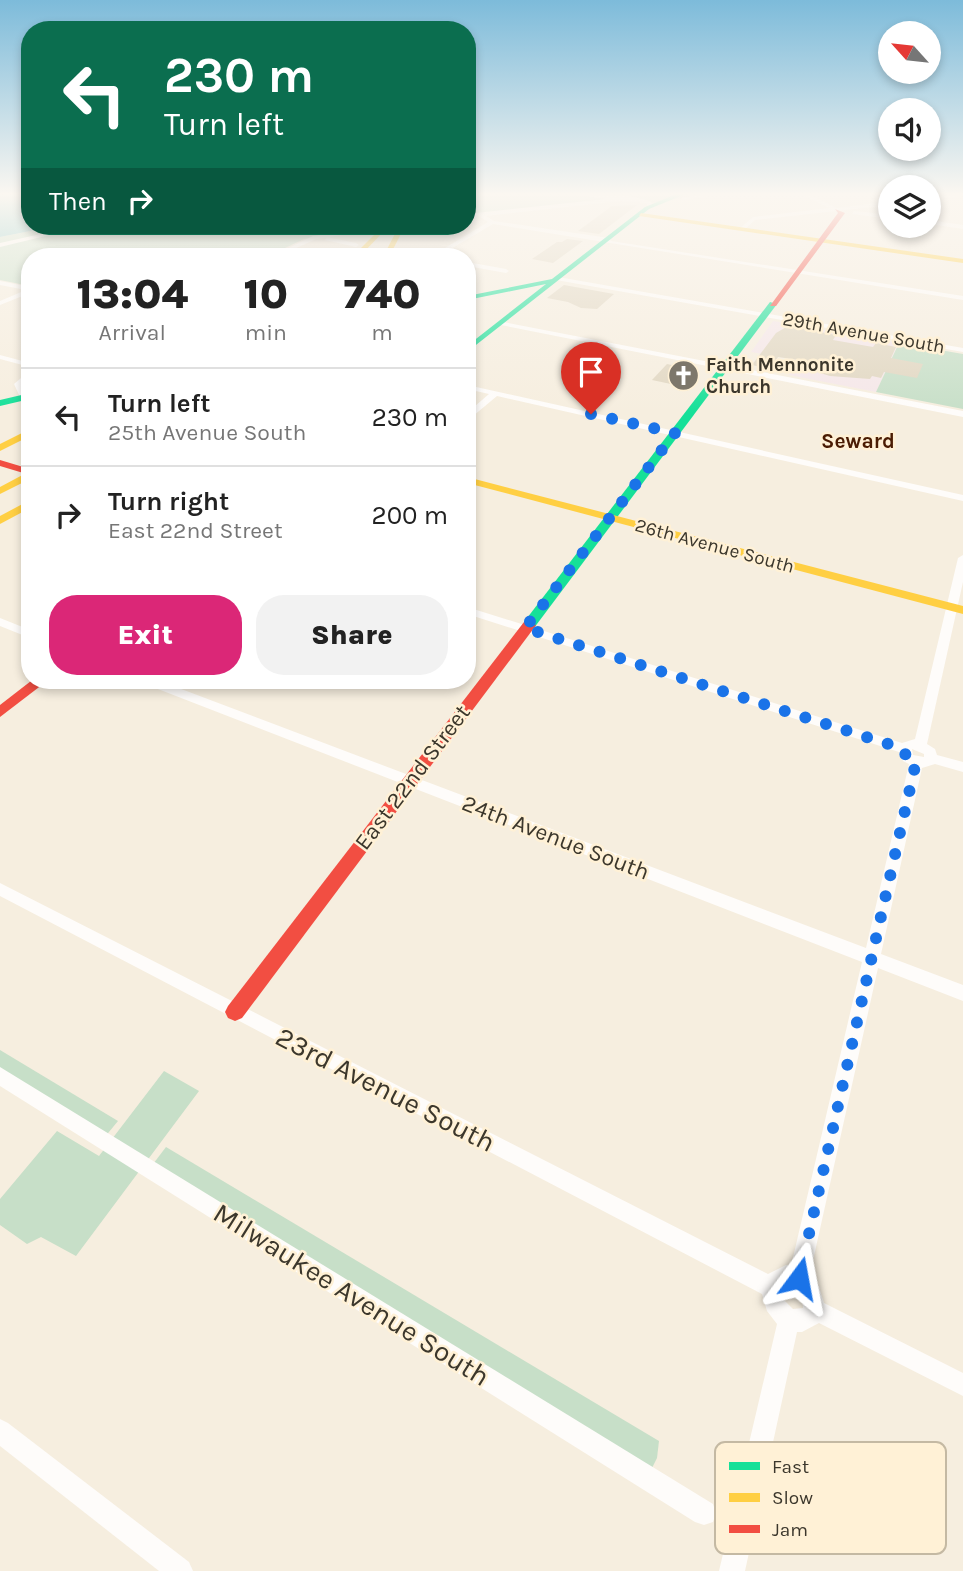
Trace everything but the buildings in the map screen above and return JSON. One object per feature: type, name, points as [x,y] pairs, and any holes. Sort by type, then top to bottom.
[{"type":"main road","points":[[476,342],[574,266]]},
{"type":"main road","name":"East 22nd Street","points":[[235,1012],[801,266]]},
{"type":"main road","points":[[476,296],[558,279]]},
{"type":"main road","points":[[0,403],[21,398]]},
{"type":"main road","points":[[0,448],[21,437]]},
{"type":"main road","points":[[0,463],[21,470]]},
{"type":"main road","points":[[0,475],[21,463]]},
{"type":"main road","points":[[0,491],[21,478]]},
{"type":"main road","name":"26th Avenue South","points":[[476,482],[957,609]]},
{"type":"main road","points":[[0,521],[21,508]]},
{"type":"main road","points":[[0,712],[30,689]]},
{"type":"street","points":[[480,266],[506,271]]},
{"type":"street","points":[[762,266],[963,298]]},
{"type":"street","name":"29th Avenue South","points":[[558,279],[963,350]]},
{"type":"street","points":[[0,283],[21,288]]},
{"type":"street","points":[[0,303],[21,294]]},
{"type":"street","points":[[501,323],[963,414]]},
{"type":"street","points":[[0,357],[21,363]]},
{"type":"street","points":[[476,389],[963,498]]},
{"type":"street","points":[[476,410],[496,393]]},
{"type":"street","points":[[799,1278],[918,753],[957,609],[963,558]]},
{"type":"street","points":[[476,613],[963,767]]},
{"type":"street","points":[[0,622],[21,630]]},
{"type":"street","name":"24th Avenue South","points":[[170,689],[963,993]]},
{"type":"street","name":"23rd Avenue South","points":[[0,889],[773,1288]]},
{"type":"street","name":"Milwaukee Avenue South","points":[[0,1076],[704,1513]]},
{"type":"street","points":[[786,1276],[799,1278],[812,1295],[814,1309],[807,1319],[789,1320],[778,1310],[773,1288],[775,1282],[786,1276]]},
{"type":"street","points":[[814,1309],[963,1385]]},
{"type":"street","points":[[761,1442],[789,1320]]},
{"type":"street","points":[[0,1431],[180,1571]]},
{"type":"shaded area","points":[[773,321],[899,343],[876,392],[789,375],[798,360],[751,352]]},
{"type":"green space","points":[[0,266],[21,266],[21,284],[0,280]]},
{"type":"green space","points":[[899,343],[963,354],[963,409],[876,392]]},
{"type":"green space","points":[[0,1050],[118,1121],[104,1138],[0,1074]]},
{"type":"green space","points":[[164,1071],[199,1091],[76,1256],[41,1237],[27,1244],[0,1225],[0,1199],[57,1131],[99,1156]]},
{"type":"green space","points":[[166,1147],[659,1441],[657,1458],[650,1472],[150,1168]]},
{"type":"traffic: fast","points":[[476,343],[573,266]]},
{"type":"traffic: fast","points":[[476,296],[550,281]]},
{"type":"traffic: fast","points":[[529,625],[773,304]]},
{"type":"traffic: fast","points":[[0,403],[21,398]]},
{"type":"traffic: slow","points":[[0,448],[21,437]]},
{"type":"traffic: slow","points":[[0,491],[21,479]]},
{"type":"traffic: slow","points":[[476,482],[963,610]]},
{"type":"traffic: slow","points":[[0,521],[21,508]]},
{"type":"traffic: jam","points":[[773,304],[802,266]]},
{"type":"traffic: jam","points":[[0,463],[21,469]]},
{"type":"traffic: jam","points":[[235,1012],[529,625]]},
{"type":"traffic: jam","points":[[0,712],[30,689]]},
{"type":"place","name":"Faith Mennonite Church","points":[[683,375]]},
{"type":"district","name":"Seward","points":[[858,441]]},
{"type":"route","points":[[591,414],[675,433],[525,628],[904,749],[908,758],[916,762],[799,1278]]}]
